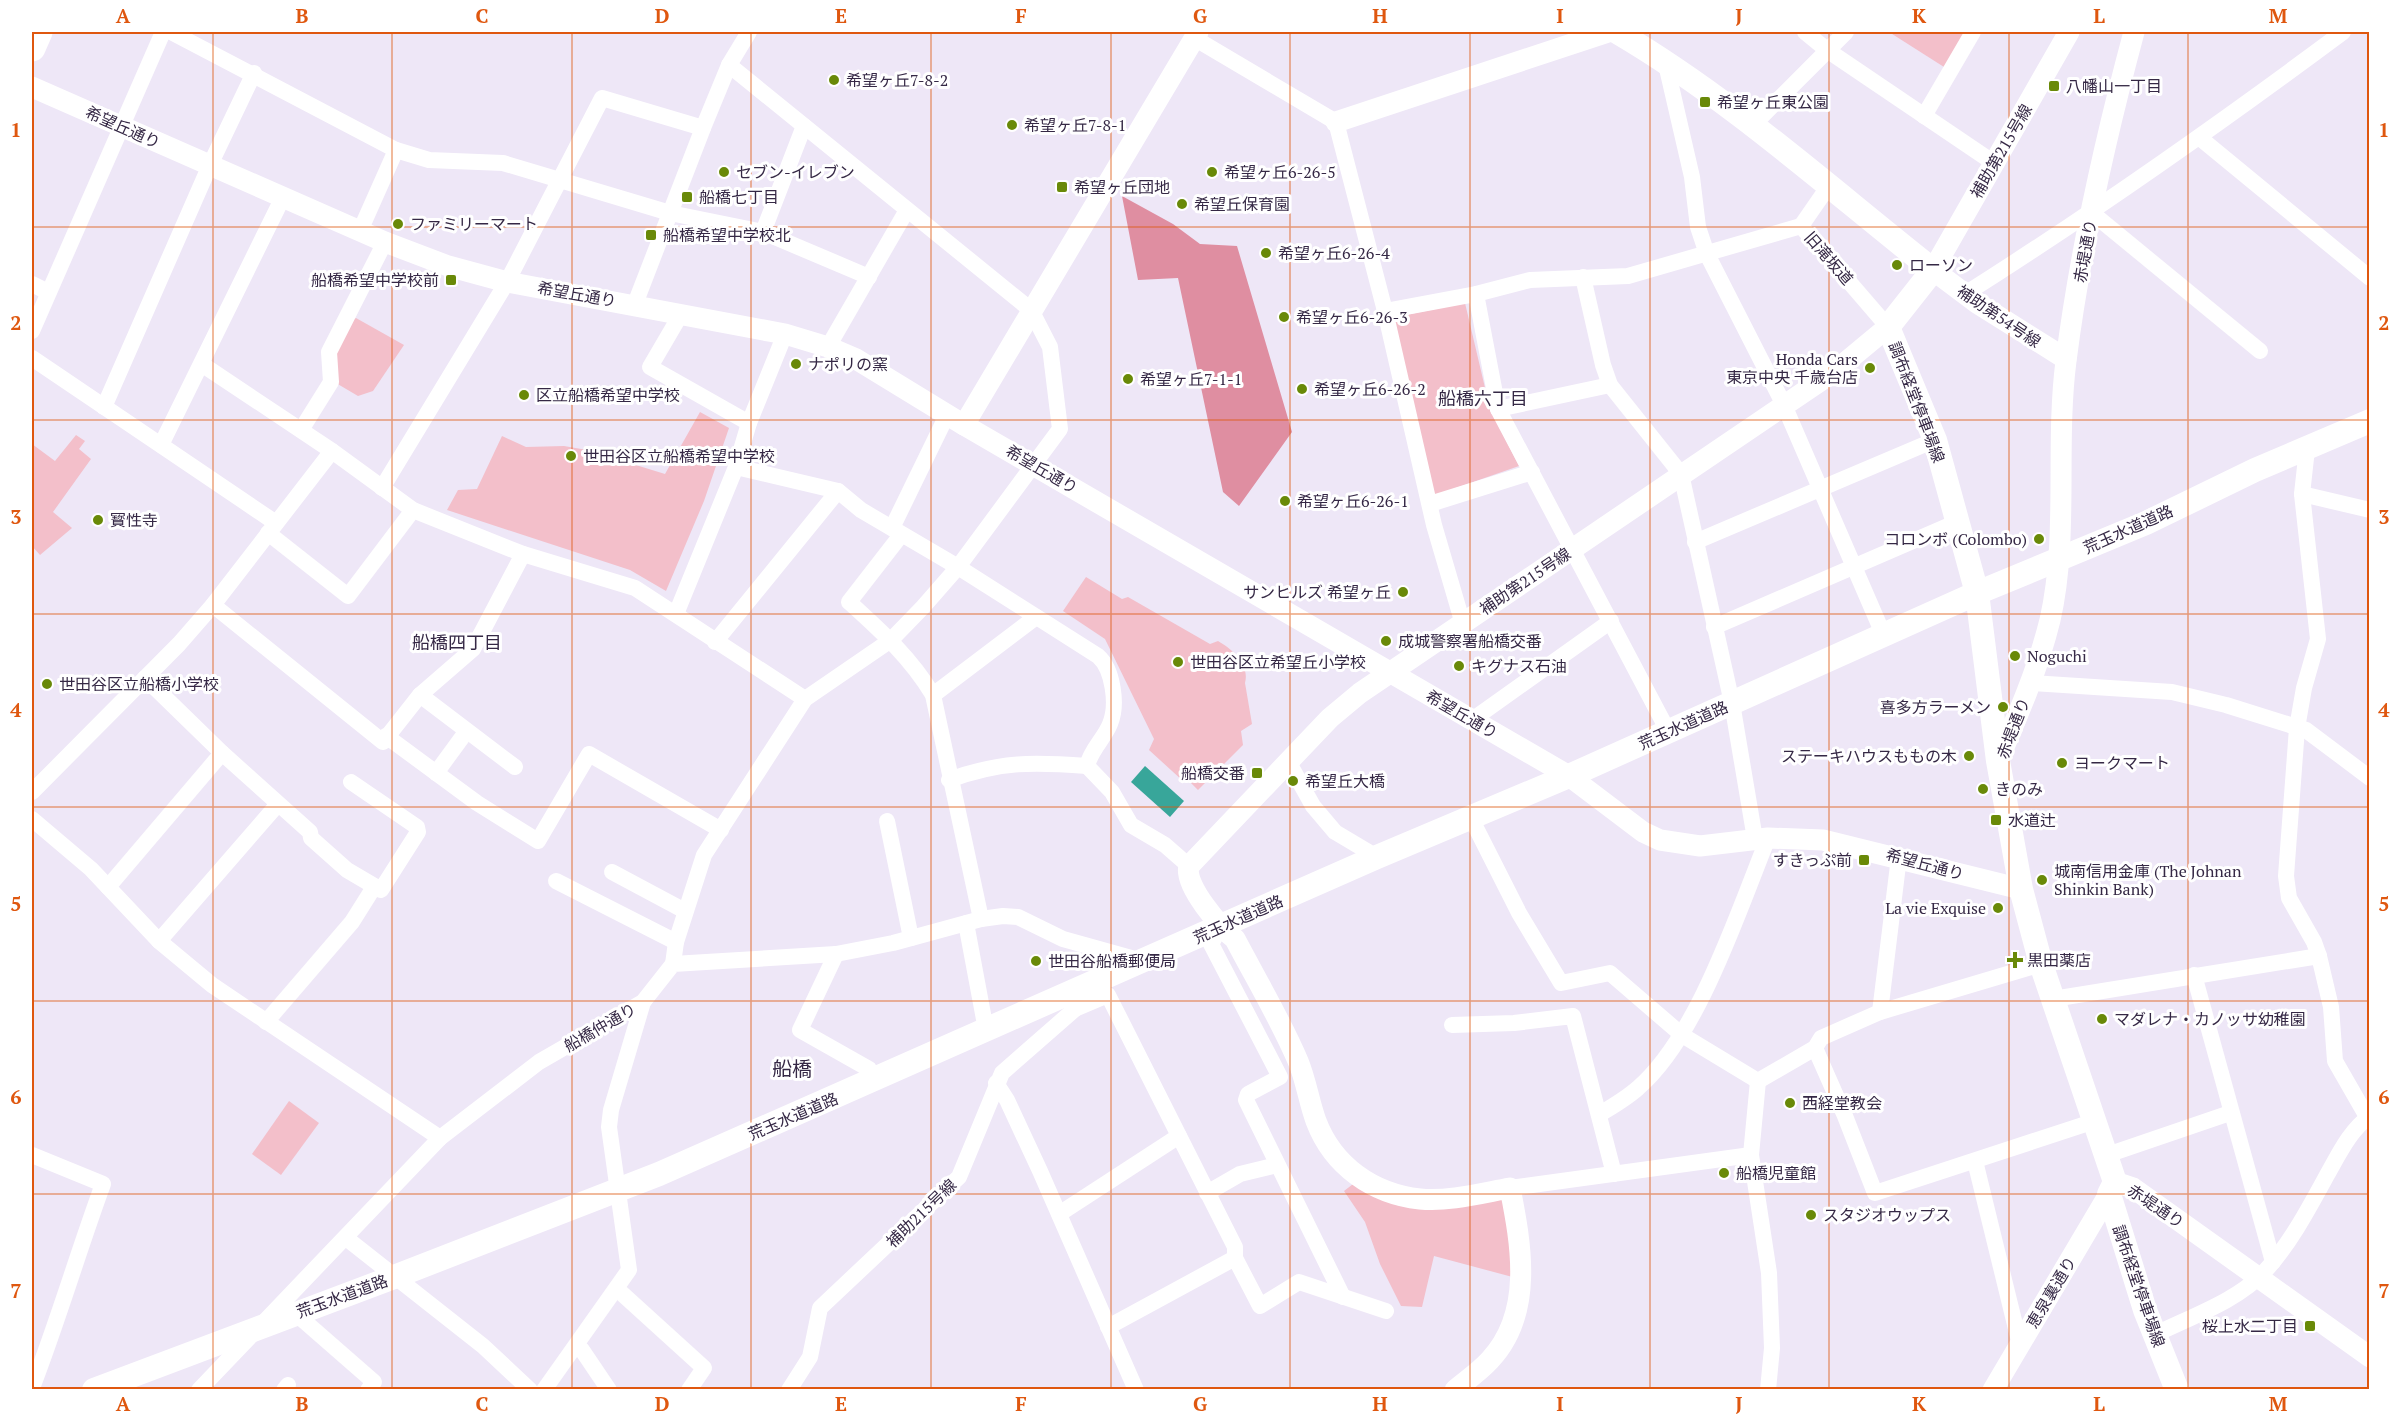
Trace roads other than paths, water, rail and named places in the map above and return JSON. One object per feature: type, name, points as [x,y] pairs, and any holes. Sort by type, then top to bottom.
[{"type":"main road","points":[[32,48],[39,32]]},
{"type":"main road","points":[[1617,32],[1665,60],[1753,125],[1933,270]]},
{"type":"main road","name":"調布経堂停車場線","points":[[1933,270],[1888,327],[1935,440],[1977,592],[1998,761]]},
{"type":"main road","name":"荒玉水道道路","points":[[94,1389],[394,1277],[659,1174],[986,1030],[1071,1002],[1105,988],[1142,961],[1377,857],[1569,776],[1884,636],[1977,592],[2058,560],[2370,421]]},
{"type":"main road","name":"赤堤通り","points":[[1998,761],[2021,889],[2041,964],[2107,1155],[2112,1188]]},
{"type":"main road","name":"調布経堂停車場線","points":[[2112,1188],[2154,1335],[2177,1389]]},
{"type":"street","points":[[32,331],[119,126],[163,32]]},
{"type":"street","points":[[171,32],[254,73],[396,150],[429,160],[503,163],[559,182],[670,213],[763,232],[869,277]]},
{"type":"street","points":[[730,32],[737,50]]},
{"type":"street","points":[[635,304],[729,65],[749,32]]},
{"type":"street","points":[[1336,123],[1608,32]]},
{"type":"street","points":[[1805,32],[1827,50],[1994,163]]},
{"type":"street","points":[[1753,125],[1846,32]]},
{"type":"street","points":[[1924,116],[1973,32]]},
{"type":"street","name":"赤堤通り","points":[[1998,761],[2031,682],[2050,619],[2058,560],[2060,434],[2066,359],[2104,143],[2134,32]]},
{"type":"street","points":[[1965,294],[2092,213],[2200,138],[2343,32]]},
{"type":"street","name":"補助第215号線","points":[[1933,270],[2064,33]]},
{"type":"street","points":[[986,1030],[974,921],[933,695],[920,674],[891,640],[849,602],[897,531],[956,420],[1031,309],[1196,35],[1336,123],[1462,624]]},
{"type":"street","points":[[1665,60],[1692,177],[1698,227],[1707,254],[1784,405],[1884,636]]},
{"type":"street","points":[[729,65],[1031,309],[1050,347],[1060,429],[1036,465],[958,567],[891,640],[806,699],[704,855],[676,942],[673,964],[836,954],[911,938],[974,921],[1018,917],[1063,939],[1142,961]]},
{"type":"street","points":[[104,408],[210,165],[254,73]]},
{"type":"street","name":"希望丘通り","points":[[32,87],[385,242],[448,266],[507,282],[635,304],[785,334],[828,347],[873,369],[956,420],[1569,776],[1642,832],[1660,840],[1700,846],[1762,838],[1823,840],[2021,889]]},
{"type":"street","points":[[382,488],[507,282],[602,98],[703,128]]},
{"type":"street","points":[[763,232],[804,126]]},
{"type":"street","points":[[2200,138],[2370,278]]},
{"type":"street","points":[[360,231],[396,150]]},
{"type":"street","name":"旧滝坂道","points":[[1828,187],[1801,226],[1888,327]]},
{"type":"street","points":[[161,445],[203,365],[283,197]]},
{"type":"street","points":[[828,347],[907,210]]},
{"type":"street","points":[[2092,213],[2260,351]]},
{"type":"street","points":[[1385,311],[1476,294],[1530,280],[1628,276],[1801,226]]},
{"type":"street","points":[[301,430],[331,382],[329,352],[385,242]]},
{"type":"street","name":"補助第54号線","points":[[1933,270],[1965,294],[2066,359]]},
{"type":"street","points":[[1583,277],[1603,365],[1610,385],[1681,474],[1762,838],[1710,977],[1682,1035],[1639,1088],[1600,1114]]},
{"type":"street","points":[[32,284],[48,292]]},
{"type":"street","points":[[1476,294],[1498,409],[1668,731]]},
{"type":"street","points":[[681,314],[650,366],[749,423]]},
{"type":"street","name":"補助第215号線","points":[[1189,866],[1330,718],[1389,672],[1835,371],[1888,327]]},
{"type":"street","points":[[676,614],[736,467],[749,423],[785,334]]},
{"type":"street","points":[[32,358],[161,445],[272,528],[348,596],[412,510]]},
{"type":"street","points":[[203,365],[332,451],[412,510],[523,554],[635,588],[806,699]]},
{"type":"street","points":[[1498,409],[1610,385]]},
{"type":"street","points":[[1695,542],[1935,440]]},
{"type":"street","points":[[2154,1335],[2229,1297],[2258,1278],[2273,1262],[2306,1213],[2341,1149],[2368,1119],[2335,1061],[2334,1025],[2319,956],[2314,942],[2289,898],[2286,876],[2297,728],[2304,688],[2318,639],[2302,494],[2307,449]]},
{"type":"street","points":[[32,792],[145,678],[213,605],[332,451]]},
{"type":"street","points":[[736,467],[838,491],[861,510],[958,567],[1098,656],[1108,670],[1113,701],[1111,723],[1092,751],[1087,766]]},
{"type":"street","points":[[1430,504],[1532,472]]},
{"type":"street","points":[[715,642],[838,491]]},
{"type":"street","points":[[2302,494],[2370,510]]},
{"type":"street","points":[[1714,627],[1957,522]]},
{"type":"street","points":[[213,605],[383,742],[420,695],[472,649],[523,554]]},
{"type":"street","points":[[933,695],[1036,617]]},
{"type":"street","points":[[1472,720],[1611,621]]},
{"type":"street","points":[[145,678],[347,870],[381,890],[418,832],[417,827],[351,782]]},
{"type":"street","points":[[2031,682],[2172,692],[2306,730],[2370,778]]},
{"type":"street","points":[[420,695],[515,767]]},
{"type":"street","points":[[436,773],[466,732]]},
{"type":"street","points":[[387,736],[436,773],[538,841],[589,754],[721,830]]},
{"type":"street","points":[[108,886],[222,753]]},
{"type":"street","points":[[949,780],[974,771],[1028,761],[1087,766],[1112,792],[1131,825],[1165,845],[1189,866],[1188,876],[1191,882],[1220,928],[1235,939],[1287,1038],[1298,1061],[1317,1123],[1335,1155],[1360,1179],[1385,1192],[1421,1200],[1751,1155]]},
{"type":"street","points":[[1288,761],[1313,806],[1335,832],[1377,857]]},
{"type":"street","points":[[159,941],[278,804]]},
{"type":"street","points":[[1471,818],[1519,913],[1561,983],[1610,973],[1682,1035],[1758,1081]]},
{"type":"street","points":[[32,819],[108,886],[159,941],[212,985],[440,1138]]},
{"type":"street","points":[[887,822],[911,938]]},
{"type":"street","points":[[1880,1012],[1899,857]]},
{"type":"street","points":[[612,872],[686,911]]},
{"type":"street","points":[[556,882],[676,942]]},
{"type":"street","points":[[266,1022],[352,922],[374,886]]},
{"type":"street","points":[[1220,928],[1211,944],[1280,1077],[1248,1094],[1246,1100],[1343,1297]]},
{"type":"street","points":[[836,954],[800,1030],[869,1069],[875,1080]]},
{"type":"street","points":[[2053,999],[2319,956]]},
{"type":"street","name":"船橋仲通り","points":[[206,1387],[256,1328],[346,1238],[440,1138],[530,1068],[643,1002],[673,964]]},
{"type":"street","points":[[1758,1081],[1815,1048],[1821,1038],[1880,1012],[2041,964]]},
{"type":"street","points":[[2194,975],[2230,1113],[2273,1262]]},
{"type":"street","points":[[1105,988],[1235,1247],[1235,1258],[1260,1306],[1299,1282],[1386,1311]]},
{"type":"street","points":[[544,1389],[629,1270],[609,1127],[611,1110],[643,1002]]},
{"type":"street","name":"補助215号線","points":[[789,1389],[810,1357],[820,1308],[959,1177],[996,1083],[1007,1067],[1071,1002]]},
{"type":"street","points":[[1452,1025],[1514,1023],[1573,1016],[1614,1174]]},
{"type":"street","points":[[1815,1048],[1875,1193],[2095,1120]]},
{"type":"street","points":[[1758,1081],[1751,1155],[1769,1273],[1772,1348],[1768,1389]]},
{"type":"street","points":[[996,1083],[1007,1100],[1136,1389]]},
{"type":"street","points":[[2107,1155],[2230,1113]]},
{"type":"street","points":[[1059,1214],[1179,1136]]},
{"type":"street","points":[[32,1155],[103,1184],[73,1264],[55,1329],[32,1388]]},
{"type":"street","points":[[1975,1161],[2020,1345]]},
{"type":"street","points":[[1207,1193],[1240,1174],[1277,1165]]},
{"type":"street","points":[[1455,1389],[1491,1359],[1503,1343],[1515,1314],[1522,1280],[1510,1188]]},
{"type":"street","name":"赤堤通り","points":[[2112,1188],[2133,1188],[2370,1357]]},
{"type":"street","name":"恵泉裏通り","points":[[1993,1389],[2112,1188]]},
{"type":"street","points":[[346,1238],[483,1346],[530,1389]]},
{"type":"street","points":[[1108,1327],[1235,1258]]},
{"type":"street","points":[[617,1288],[704,1368],[688,1389]]},
{"type":"street","points":[[295,1313],[374,1383],[368,1389]]},
{"type":"street","points":[[576,1346],[582,1350],[609,1389]]},
{"type":"place","name":"希望ヶ丘7-8-2","points":[[834,80]]},
{"type":"place","name":"八幡山一丁目","points":[[2054,86]]},
{"type":"place","name":"希望ヶ丘東公園","points":[[1705,102]]},
{"type":"place","name":"希望ヶ丘7-8-1","points":[[1012,125]]},
{"type":"place","name":"セブン-イレブン","points":[[724,172]]},
{"type":"place","name":"希望ヶ丘6-26-5","points":[[1212,172]]},
{"type":"place","name":"希望ヶ丘団地","points":[[1062,187]]},
{"type":"place","name":"船橋七丁目","points":[[687,197]]},
{"type":"place","name":"希望丘保育園","points":[[1182,204]]},
{"type":"place","name":"ファミリーマート","points":[[398,224]]},
{"type":"place","name":"船橋希望中学校北","points":[[651,235]]},
{"type":"place","name":"希望ヶ丘6-26-4","points":[[1266,253]]},
{"type":"place","name":"ローソン","points":[[1897,265]]},
{"type":"place","name":"船橋希望中学校前","points":[[451,280]]},
{"type":"place","name":"希望ヶ丘6-26-3","points":[[1284,317]]},
{"type":"place","name":"ナポリの窯","points":[[796,364]]},
{"type":"place","name":"Honda Cars 東京中央 千歳台店","points":[[1870,368]]},
{"type":"place","name":"希望ヶ丘7-1-1","points":[[1128,379]]},
{"type":"place","name":"希望ヶ丘6-26-2","points":[[1302,389]]},
{"type":"place","name":"区立船橋希望中学校","points":[[524,395]]},
{"type":"place","name":"世田谷区立船橋希望中学校","points":[[571,456]]},
{"type":"place","name":"希望ヶ丘6-26-1","points":[[1285,501]]},
{"type":"place","name":"寳性寺","points":[[98,520]]},
{"type":"place","name":"コロンボ (Colombo)","points":[[2039,539]]},
{"type":"place","name":"サンヒルズ 希望ヶ丘","points":[[1403,592]]},
{"type":"place","name":"成城警察署船橋交番","points":[[1386,641]]},
{"type":"place","name":"Noguchi","points":[[2015,656]]},
{"type":"place","name":"世田谷区立希望丘小学校","points":[[1178,662]]},
{"type":"place","name":"キグナス石油","points":[[1459,666]]},
{"type":"place","name":"世田谷区立船橋小学校","points":[[47,684]]},
{"type":"place","name":"喜多方ラーメン","points":[[2003,707]]},
{"type":"place","name":"ステーキハウスももの木","points":[[1969,756]]},
{"type":"place","name":"ヨークマート","points":[[2062,763]]},
{"type":"place","name":"船橋交番","points":[[1257,773]]},
{"type":"place","name":"希望丘大橋","points":[[1293,781]]},
{"type":"place","name":"きのみ","points":[[1983,789]]},
{"type":"place","name":"水道辻","points":[[1996,820]]},
{"type":"place","name":"すきっぷ前","points":[[1864,860]]},
{"type":"place","name":"城南信用金庫 (The Johnan Shinkin Bank)","points":[[2042,880]]},
{"type":"place","name":"La vie Exquise","points":[[1998,908]]},
{"type":"place","name":"黒田薬店","points":[[2015,960]]},
{"type":"place","name":"世田谷船橋郵便局","points":[[1036,961]]},
{"type":"place","name":"マダレナ・カノッサ幼稚園","points":[[2102,1019]]},
{"type":"place","name":"西経堂教会","points":[[1790,1103]]},
{"type":"place","name":"船橋児童館","points":[[1724,1173]]},
{"type":"place","name":"スタジオウップス","points":[[1811,1215]]},
{"type":"place","name":"桜上水二丁目","points":[[2310,1326]]},
{"type":"district","name":"船橋六丁目","points":[[1483,398]]},
{"type":"district","name":"船橋四丁目","points":[[457,642]]},
{"type":"district","name":"船橋","points":[[792,1068]]}]
